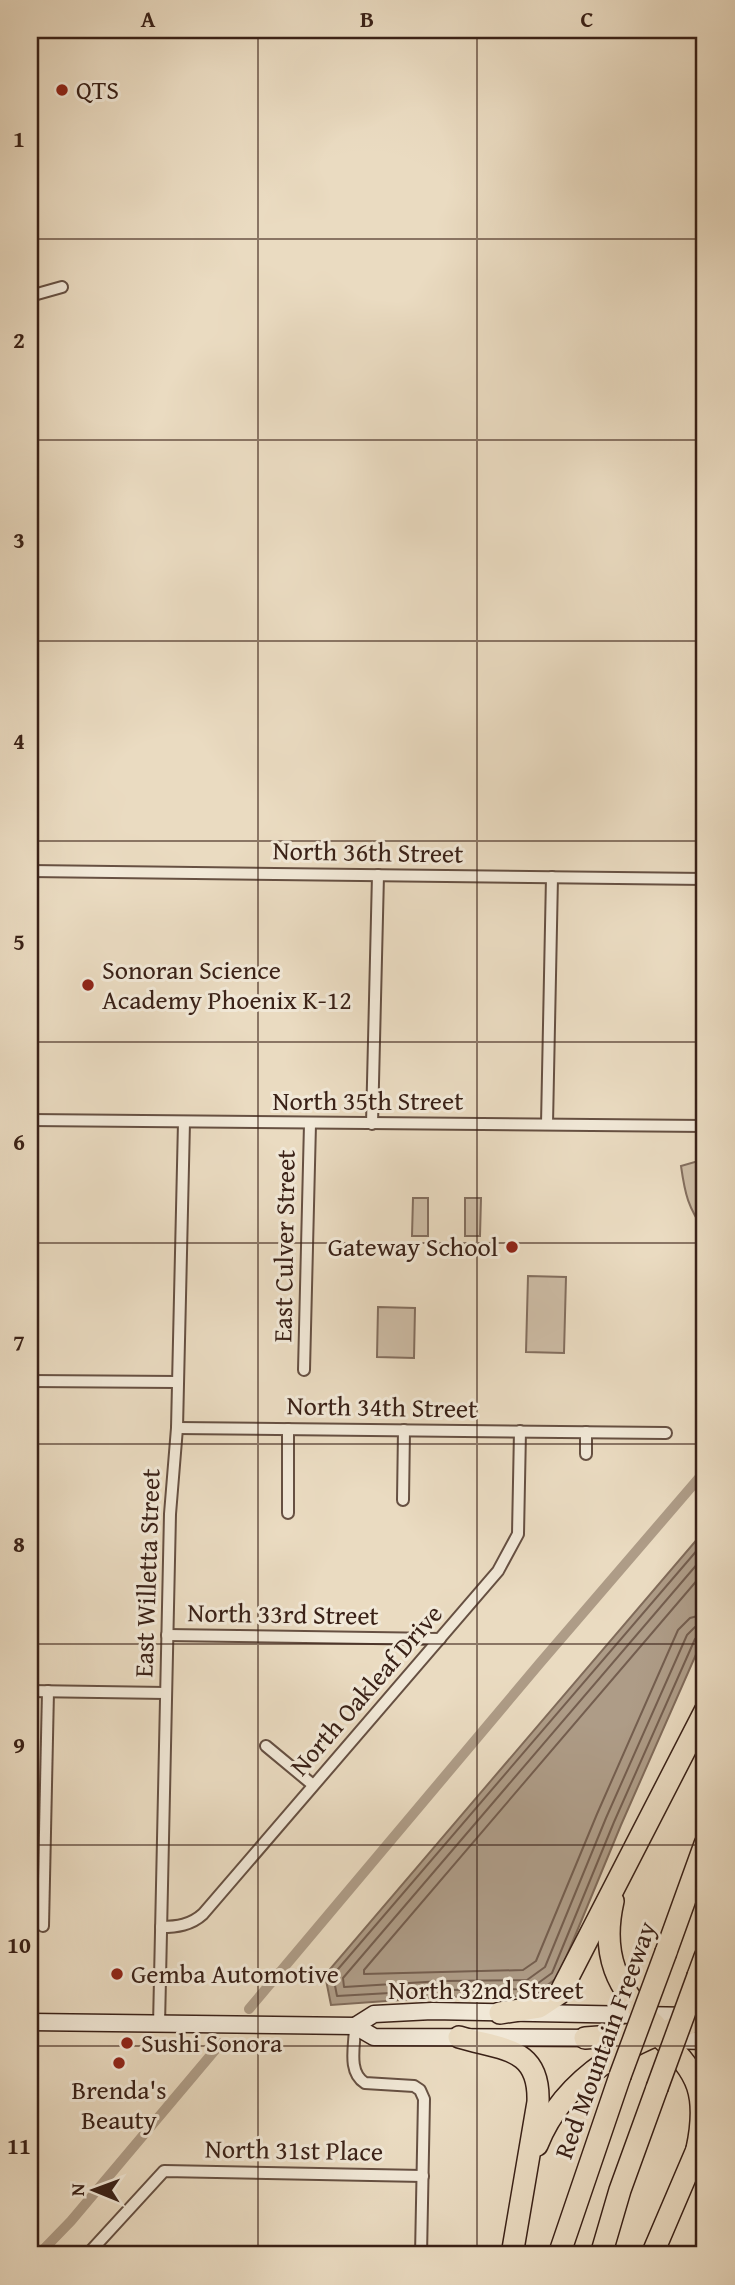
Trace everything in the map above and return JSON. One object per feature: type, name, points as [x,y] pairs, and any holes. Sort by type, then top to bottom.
[{"type":"highway","points":[[500,2013],[539,2007],[560,1993],[705,1711]]},
{"type":"highway","name":"Red Mountain Freeway","points":[[559,2255],[620,2076],[705,1844]]},
{"type":"highway","points":[[620,1879],[608,1927],[615,1972],[623,1989],[654,2031],[683,2058],[700,2090],[703,2116],[701,2140],[652,2255]]},
{"type":"highway","points":[[601,2255],[620,2190],[702,1966]]},
{"type":"highway","points":[[585,2038],[654,2031],[701,2015]]},
{"type":"highway","points":[[524,2179],[538,2141],[559,2106],[589,2074],[654,2031]]},
{"type":"highway","points":[[459,2037],[488,2046],[510,2049],[528,2062],[538,2081],[538,2102],[512,2255]]},
{"type":"main road","name":"North 32nd Street","points":[[355,2026],[374,2014],[432,2011],[500,2013],[654,2031],[705,2041]]},
{"type":"main road","name":"North 32nd Street","points":[[30,2022],[355,2026],[374,2037],[585,2038]]},
{"type":"street","points":[[30,296],[62,287]]},
{"type":"street","name":"North 36th Street","points":[[30,871],[705,878]]},
{"type":"street","points":[[372,1124],[378,875]]},
{"type":"street","points":[[547,1124],[552,877]]},
{"type":"street","name":"North 35th Street","points":[[30,1120],[705,1126]]},
{"type":"street","name":"East Willetta Street","points":[[159,2025],[170,1514],[177,1428],[184,1122]]},
{"type":"street","name":"East Culver Street","points":[[304,1370],[310,1124]]},
{"type":"street","points":[[30,1381],[177,1382]]},
{"type":"street","name":"North 34th Street","points":[[177,1428],[666,1433]]},
{"type":"street","points":[[288,1429],[288,1513]]},
{"type":"street","points":[[403,1500],[404,1430]]},
{"type":"street","name":"North Oakleaf Drive","points":[[161,1927],[187,1924],[203,1914],[498,1571],[518,1534],[520,1431]]},
{"type":"street","points":[[586,1432],[586,1454]]},
{"type":"street","name":"North 33rd Street","points":[[167,1635],[440,1639]]},
{"type":"street","points":[[30,1691],[166,1693]]},
{"type":"street","points":[[43,1926],[48,1691]]},
{"type":"street","points":[[266,1746],[313,1786]]},
{"type":"street","points":[[355,2026],[354,2066],[359,2080],[365,2083],[414,2086],[420,2090],[424,2099],[421,2255]]},
{"type":"street","name":"North 31st Place","points":[[87,2255],[164,2171],[423,2176]]},
{"type":"shaded area","points":[[705,1159],[705,1231],[688,1200],[681,1166]]},
{"type":"shaded area","points":[[413,1198],[428,1198],[428,1236],[412,1236]]},
{"type":"shaded area","points":[[465,1198],[481,1198],[480,1236],[465,1236]]},
{"type":"shaded area","points":[[528,1276],[566,1277],[564,1353],[526,1352]]},
{"type":"shaded area","points":[[378,1307],[415,1308],[414,1358],[377,1357]]},
{"type":"water","points":[[705,1530],[705,1634],[558,1977],[533,1996],[443,1997],[331,2005],[325,1975]]},
{"type":"waterway","points":[[249,2009],[705,1471]]},
{"type":"waterway","points":[[38,2255],[71,2221],[221,2043]]},
{"type":"place","name":"QTS","points":[[62,90]]},
{"type":"place","name":"Sonoran Science Academy Phoenix K-12","points":[[88,985]]},
{"type":"place","name":"Gateway School","points":[[512,1247]]},
{"type":"place","name":"Gemba Automotive","points":[[117,1974]]},
{"type":"place","name":"Sushi Sonora","points":[[127,2043]]},
{"type":"place","name":"Brenda's Beauty","points":[[119,2063]]}]
